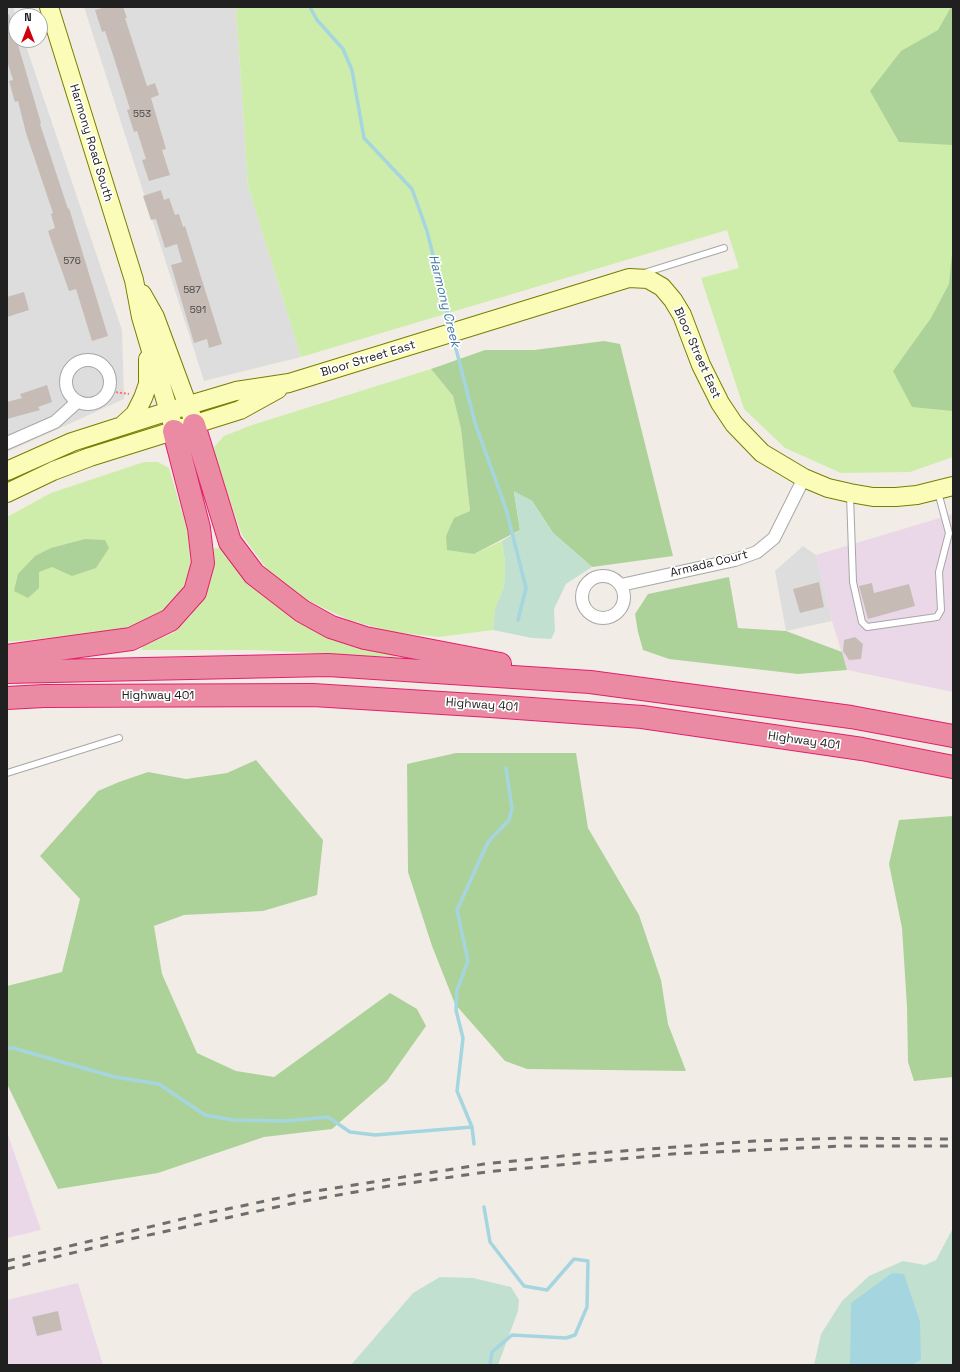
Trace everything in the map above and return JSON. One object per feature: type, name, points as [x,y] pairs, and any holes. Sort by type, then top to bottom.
[{"type":"highway","points":[[7,656],[131,640],[170,620],[195,592],[203,563],[200,528],[181,418]]},
{"type":"highway","points":[[181,418],[230,542],[254,574],[302,611],[331,627],[365,638],[590,682],[851,717],[953,736]]},
{"type":"highway","points":[[7,672],[328,665],[590,682]]},
{"type":"highway","name":"Highway 401","points":[[7,698],[44,696],[313,695],[642,717],[862,749],[953,767]]},
{"type":"main road","name":"Harmony Road South","points":[[49,7],[134,280],[148,340],[181,418]]},
{"type":"main road","name":"Bloor Street East","points":[[7,471],[72,442],[121,427],[240,410],[289,383],[629,278],[648,279],[662,287],[670,296],[682,315],[709,384],[734,424],[762,453],[804,478],[828,488],[850,494],[873,497],[896,497],[945,488]]},
{"type":"main road","name":"Harmony Road South","points":[[134,280],[155,317],[181,418]]},
{"type":"main road","points":[[121,427],[135,414],[144,398],[148,384],[148,340]]},
{"type":"main road","name":"Bloor Street East","points":[[7,493],[53,471],[181,418]]},
{"type":"street","points":[[92,360],[105,368],[110,382],[108,391],[100,402],[92,404],[77,402],[68,392],[66,378],[72,366],[78,362],[92,360]]},
{"type":"street","points":[[7,443],[55,422],[77,402]]},
{"type":"street","name":"Armada Court","points":[[621,585],[735,560],[757,552],[774,538],[804,478]]},
{"type":"lane","points":[[629,278],[724,248]]},
{"type":"lane","points":[[850,494],[853,582],[862,622],[867,628],[937,616],[941,610],[939,572],[949,533],[945,488]]},
{"type":"lane","points":[[7,773],[119,738]]},
{"type":"path","points":[[108,391],[136,395]]},
{"type":"shaded area","points":[[7,7],[13,7],[8,8],[8,48],[27,48],[122,330],[124,399],[7,452]]},
{"type":"shaded area","points":[[84,7],[236,7],[248,186],[301,357],[204,381]]},
{"type":"shaded area","points":[[953,514],[953,692],[847,670],[832,621],[816,555]]},
{"type":"shaded area","points":[[803,546],[816,555],[832,621],[786,631],[775,571]]},
{"type":"shaded area","points":[[7,1132],[41,1230],[7,1238]]},
{"type":"shaded area","points":[[78,1283],[103,1365],[7,1365],[7,1300]]},
{"type":"green space","points":[[236,7],[953,7],[953,457],[910,472],[841,473],[785,448],[744,409],[701,278],[739,268],[727,230],[301,357],[248,186]]},
{"type":"green space","points":[[951,7],[953,7],[953,145],[899,142],[870,91],[901,51],[938,30]]},
{"type":"green space","points":[[953,243],[953,411],[912,407],[893,371],[931,318],[949,284]]},
{"type":"green space","points":[[604,341],[620,344],[673,556],[592,567],[553,533],[532,501],[514,492],[520,530],[474,554],[447,550],[446,536],[454,518],[470,511],[461,429],[453,396],[431,369],[485,350],[534,350]]},
{"type":"green space","points":[[431,369],[453,396],[461,429],[470,511],[454,519],[474,554],[502,541],[505,562],[504,587],[495,608],[493,630],[439,637],[393,632],[349,620],[307,600],[269,572],[242,535],[217,466],[214,447],[224,436],[252,425]]},
{"type":"green space","points":[[144,462],[158,462],[169,468],[190,539],[193,566],[184,590],[168,608],[146,621],[110,632],[7,642],[7,517],[51,493]]},
{"type":"green space","points":[[514,491],[532,501],[553,533],[592,567],[566,584],[554,609],[555,631],[551,639],[532,638],[493,630],[495,608],[504,587],[505,562],[502,541],[520,530]]},
{"type":"green space","points":[[85,539],[105,540],[109,548],[96,568],[72,576],[52,567],[39,572],[39,588],[28,598],[14,591],[18,574],[35,556],[51,548]]},
{"type":"green space","points":[[224,547],[238,565],[394,651],[396,657],[256,650],[142,650],[142,646],[173,633],[190,616],[204,595],[213,572],[212,549]]},
{"type":"green space","points":[[729,577],[738,628],[786,631],[842,652],[847,670],[798,674],[669,659],[643,650],[635,614],[648,594]]},
{"type":"green space","points":[[456,753],[576,753],[588,828],[639,915],[661,980],[668,1024],[686,1071],[527,1069],[505,1061],[455,1004],[432,946],[408,872],[407,764]]},
{"type":"green space","points":[[256,760],[323,840],[317,895],[263,911],[184,915],[154,926],[162,974],[197,1053],[236,1071],[274,1077],[390,993],[417,1009],[426,1026],[387,1081],[332,1129],[264,1137],[158,1173],[58,1189],[7,1084],[7,986],[62,972],[80,899],[40,856],[98,791],[148,772],[186,779],[227,773]]},
{"type":"green space","points":[[953,816],[953,1077],[914,1081],[908,1062],[907,1007],[902,928],[889,864],[899,820]]},
{"type":"green space","points":[[953,1228],[953,1365],[814,1365],[821,1334],[842,1301],[869,1276],[903,1261],[925,1265],[936,1260]]},
{"type":"green space","points":[[440,1277],[473,1278],[511,1287],[519,1300],[518,1311],[498,1365],[351,1365],[413,1293]]},
{"type":"water","points":[[892,1273],[904,1274],[920,1321],[921,1360],[912,1365],[850,1365],[851,1303]]},
{"type":"building","points":[[106,7],[123,7],[127,18],[125,18],[147,86],[155,83],[159,95],[151,98],[166,149],[162,150],[170,175],[149,181],[142,160],[146,159],[137,131],[134,132],[127,110],[130,109],[105,31],[102,32],[95,10]]},
{"type":"building","points":[[7,15],[8,48],[19,48],[41,123],[40,124],[68,209],[69,208],[108,336],[92,341],[76,289],[69,291],[48,231],[55,228],[51,214],[53,213],[26,133],[18,101],[15,102],[9,81],[13,80],[7,61]]},
{"type":"building","points":[[161,190],[164,200],[169,198],[175,215],[179,214],[183,227],[185,226],[222,344],[209,348],[207,339],[194,343],[171,265],[182,262],[177,244],[165,248],[156,219],[151,220],[143,196]]},
{"type":"building","points":[[24,292],[29,310],[7,317],[7,297]]},
{"type":"building","points":[[47,385],[52,402],[38,407],[40,410],[7,419],[7,402],[22,398],[20,394]]},
{"type":"building","points":[[819,582],[824,607],[800,613],[793,589]]},
{"type":"building","points":[[872,583],[874,593],[909,584],[915,606],[868,619],[859,586]]},
{"type":"building","points":[[855,637],[863,644],[861,659],[849,660],[843,651],[844,640]]},
{"type":"building","points":[[58,1311],[62,1330],[37,1336],[32,1317]]},
{"type":"waterway","name":"Harmony Creek","points":[[310,7],[317,20],[343,49],[352,70],[364,138],[412,189],[427,231],[451,327]]},
{"type":"waterway","name":"Harmony Creek","points":[[453,337],[475,423],[506,509],[526,588],[518,620]]},
{"type":"waterway","name":"Harmony Creek","points":[[474,1144],[472,1127],[457,1091],[463,1038],[456,1010],[457,990],[468,961],[457,910],[488,842],[509,820],[512,808],[506,768]]},
{"type":"waterway","points":[[7,1048],[13,1048],[115,1077],[159,1084],[205,1115],[233,1120],[286,1121],[328,1117],[350,1132],[375,1135],[472,1127]]},
{"type":"waterway","name":"Harmony Creek","points":[[484,1207],[490,1242],[524,1286],[547,1290],[574,1259],[588,1261],[587,1307],[575,1335],[566,1338],[512,1335],[492,1352],[490,1365]]},
{"type":"railway","points":[[7,1261],[199,1215],[298,1194],[484,1164],[583,1154],[755,1141],[842,1138],[953,1139]]},
{"type":"railway","points":[[7,1269],[117,1242],[299,1202],[389,1186],[486,1172],[672,1154],[842,1146],[953,1146]]}]
